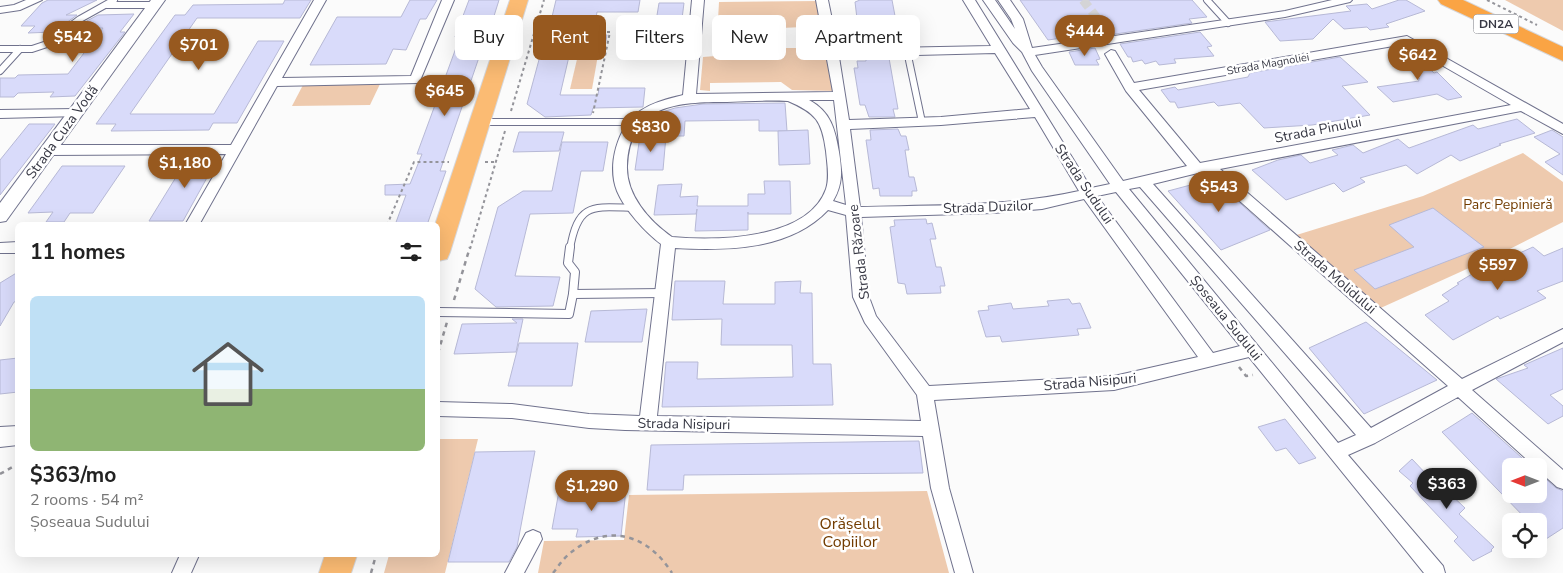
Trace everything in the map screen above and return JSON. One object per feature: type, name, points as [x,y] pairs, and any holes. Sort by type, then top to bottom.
[{"type":"highway","name":"DN2A","points":[[1448,0],[1554,50]]},
{"type":"highway","name":"DN2A","points":[[1460,0],[1554,50]]},
{"type":"main road","points":[[440,246],[519,0]]},
{"type":"main road","points":[[335,573],[340,557]]},
{"type":"street","points":[[0,10],[16,8],[36,0]]},
{"type":"street","points":[[194,222],[320,0]]},
{"type":"street","points":[[272,82],[415,80],[448,0]]},
{"type":"street","points":[[689,98],[698,0]]},
{"type":"street","name":"Strada Răzoare","points":[[822,0],[825,15]]},
{"type":"street","name":"Strada Sudului","points":[[969,0],[1000,49],[1037,114],[1088,194],[1210,361]]},
{"type":"street","name":"Șoseaua Sudului","points":[[989,0],[1017,42],[1028,52]]},
{"type":"street","name":"Șoseaua Sudului","points":[[1004,0],[1017,20],[1028,52],[1036,68],[1120,187],[1335,452],[1436,573]]},
{"type":"street","points":[[1028,52],[1110,35],[1228,23],[1292,13],[1346,0]]},
{"type":"street","name":"Strada Cuza Vodă","points":[[0,216],[156,3]]},
{"type":"street","name":"Strada Magnoliei","points":[[1130,88],[1407,40],[1523,107]]},
{"type":"street","points":[[920,51],[1000,49]]},
{"type":"street","name":"Strada Molidului","points":[[1111,54],[1130,88],[1203,168],[1461,388],[1563,482]]},
{"type":"street","name":"Strada Răzoare","points":[[835,60],[854,212],[861,297],[870,319],[925,393],[940,488],[964,573]]},
{"type":"street","points":[[792,98],[808,104],[818,111],[830,127],[834,182],[825,204],[814,216],[799,225],[781,234],[759,240],[741,242],[669,241],[654,229],[624,193],[620,179],[623,143],[634,122],[649,110],[666,103],[689,98],[839,96]]},
{"type":"street","points":[[1523,107],[1563,130]]},
{"type":"street","name":"Strada Pinului","points":[[1120,187],[1203,168],[1523,107]]},
{"type":"street","points":[[0,114],[76,113]]},
{"type":"street","points":[[844,125],[1037,114]]},
{"type":"street","points":[[49,150],[234,149]]},
{"type":"street","points":[[1143,181],[1369,438]]},
{"type":"street","name":"Strada Duzilor","points":[[825,204],[854,212],[993,208],[1042,204],[1120,187]]},
{"type":"street","points":[[648,423],[669,241]]},
{"type":"street","points":[[0,248],[15,247]]},
{"type":"street","points":[[1335,452],[1369,438],[1563,335]]},
{"type":"street","name":"Strada Nisipuri","points":[[925,393],[1114,383],[1252,350]]},
{"type":"street","name":"Strada Nisipuri","points":[[440,409],[512,411],[589,421],[931,428]]},
{"type":"street","points":[[0,437],[15,435]]},
{"type":"street","points":[[514,573],[533,539]]},
{"type":"street","points":[[181,573],[189,557]]},
{"type":"lane","points":[[0,49],[32,49],[47,44],[80,19],[114,0]]},
{"type":"lane","points":[[1208,0],[1228,23]]},
{"type":"lane","points":[[105,5],[156,3]]},
{"type":"lane","points":[[0,71],[20,49]]},
{"type":"lane","points":[[909,60],[922,122]]},
{"type":"lane","points":[[480,122],[634,122]]},
{"type":"lane","points":[[440,312],[569,314],[575,272],[568,263],[571,240],[578,219],[591,209],[635,208]]},
{"type":"lane","points":[[573,294],[663,293]]},
{"type":"path","points":[[539,15],[544,0]]},
{"type":"path","points":[[1487,0],[1539,26]]},
{"type":"path","points":[[606,32],[610,32],[606,51]]},
{"type":"path","points":[[440,345],[533,35]]},
{"type":"path","points":[[591,122],[604,60]]},
{"type":"path","points":[[389,222],[414,162],[454,162]]},
{"type":"path","points":[[0,474],[15,466]]},
{"type":"path","points":[[553,573],[568,556],[587,543],[607,536],[621,536],[639,540],[654,548],[666,561],[672,573]]},
{"type":"path","points":[[371,573],[375,557]]},
{"type":"green space","points":[[1505,0],[1563,0],[1563,31]]},
{"type":"green space","points":[[821,1],[823,15],[796,15],[796,27],[786,28],[786,15],[718,15],[719,2]]},
{"type":"green space","points":[[786,48],[796,48],[796,60],[831,60],[835,91],[792,90],[781,82],[710,83],[710,91],[700,90],[703,57],[712,56],[712,60],[786,60]]},
{"type":"green space","points":[[577,60],[597,60],[592,89],[570,89]]},
{"type":"green space","points":[[380,84],[370,105],[292,106],[303,85]]},
{"type":"green space","name":"Parc Pepinieră","points":[[1523,153],[1563,182],[1563,222],[1500,254],[1374,311],[1290,237],[1423,196]]},
{"type":"green space","points":[[440,439],[478,439],[445,573],[384,573],[388,557],[440,557]]},
{"type":"green space","name":"Orășelul Copiilor","points":[[927,491],[949,573],[538,573],[544,541],[624,540],[629,495]]},
{"type":"building","points":[[48,0],[97,0],[66,15],[77,15],[54,32],[28,33],[35,26],[21,26],[42,3]]},
{"type":"building","points":[[285,0],[311,0],[300,18],[197,18],[130,114],[214,114],[258,41],[284,41],[237,123],[213,123],[209,130],[111,131],[116,124],[96,124],[175,15],[185,15],[193,5],[283,4]]},
{"type":"building","points":[[410,0],[437,0],[426,19],[420,19],[406,50],[393,49],[386,64],[310,65],[337,17],[401,17]]},
{"type":"building","points":[[469,0],[499,0],[494,15],[463,15]]},
{"type":"building","points":[[556,0],[640,0],[638,12],[597,12],[596,15],[552,15]]},
{"type":"building","points":[[860,0],[892,0],[895,15],[857,15],[855,2]]},
{"type":"building","points":[[1020,0],[1192,0],[1207,17],[1189,19],[1192,23],[1115,34],[1112,28],[1108,26],[1102,32],[1088,34],[1090,38],[1064,41],[1062,38],[1048,40]]},
{"type":"building","points":[[1399,0],[1406,0],[1425,11],[1386,24],[1389,27],[1370,30],[1367,27],[1344,29],[1333,19],[1313,39],[1280,41],[1265,22],[1351,11],[1346,6],[1367,4],[1372,9]]},
{"type":"building","points":[[659,3],[684,3],[682,15],[657,15]]},
{"type":"building","points":[[134,14],[120,32],[125,32],[75,96],[50,97],[54,92],[18,93],[14,97],[0,97],[0,78],[15,78],[18,75],[68,74],[103,28],[76,29],[83,23],[98,15]]},
{"type":"building","points":[[1200,32],[1212,46],[1207,47],[1214,56],[1174,59],[1176,63],[1159,65],[1156,61],[1145,64],[1142,60],[1133,62],[1120,44]]},
{"type":"building","points":[[1095,48],[1100,59],[1096,60],[1099,65],[1075,65],[1069,52]]},
{"type":"building","points":[[1404,48],[1410,55],[1414,54],[1434,73],[1437,72],[1462,97],[1448,100],[1437,94],[1393,102],[1377,87],[1419,81],[1418,79],[1420,79],[1389,51]]},
{"type":"building","points":[[455,51],[455,60],[478,60],[440,171],[446,171],[428,222],[396,222],[406,195],[385,195],[385,185],[410,184],[422,154],[417,154]]},
{"type":"building","points":[[1340,57],[1368,82],[1342,86],[1370,115],[1312,125],[1264,128],[1240,103],[1218,106],[1214,102],[1178,108],[1175,102],[1170,102],[1161,90],[1175,87],[1178,90],[1248,77],[1250,73]]},
{"type":"building","points":[[539,60],[568,60],[560,95],[598,95],[599,88],[645,88],[643,107],[593,108],[591,115],[545,117],[527,104]]},
{"type":"building","points":[[889,60],[898,109],[893,109],[895,117],[869,117],[865,105],[860,105],[854,68],[858,68],[857,61]]},
{"type":"building","points":[[785,103],[787,131],[759,131],[759,120],[685,121],[684,136],[659,136],[662,112],[675,108],[703,104]]},
{"type":"building","points":[[1517,119],[1535,133],[1499,144],[1501,145],[1460,161],[1451,155],[1417,174],[1406,165],[1360,178],[1365,182],[1343,192],[1334,183],[1286,200],[1252,170],[1278,160],[1301,155],[1310,163],[1338,155],[1332,150],[1353,145],[1363,153],[1398,139],[1409,148],[1473,125],[1478,129]]},
{"type":"building","points":[[29,124],[55,124],[0,195],[0,160]]},
{"type":"building","points":[[898,129],[901,136],[906,136],[909,150],[905,150],[909,177],[914,177],[917,191],[912,191],[912,196],[880,196],[879,188],[873,189],[866,140],[871,140],[870,130]]},
{"type":"building","points":[[808,130],[810,164],[779,165],[778,131]]},
{"type":"building","points":[[1552,130],[1563,137],[1563,175],[1545,162],[1560,154],[1534,137]]},
{"type":"building","points":[[519,132],[564,132],[559,151],[513,152]]},
{"type":"building","points":[[640,136],[666,136],[663,170],[635,170]]},
{"type":"building","points":[[562,142],[608,142],[603,171],[581,171],[573,213],[530,214],[515,276],[560,277],[553,306],[496,307],[475,289],[498,207],[523,191],[552,191]]},
{"type":"building","points":[[189,156],[219,156],[183,221],[149,221]]},
{"type":"building","points":[[62,166],[125,166],[93,213],[70,213],[64,222],[46,222],[53,212],[28,213]]},
{"type":"building","points":[[1213,179],[1270,230],[1221,250],[1168,191]]},
{"type":"building","points":[[764,181],[790,181],[791,214],[748,214],[748,230],[695,231],[697,209],[696,214],[654,215],[658,185],[682,184],[680,197],[698,196],[697,206],[748,206],[748,194],[765,194]]},
{"type":"building","points":[[1433,208],[1484,247],[1375,289],[1354,270],[1414,247],[1389,225]]},
{"type":"building","points":[[926,219],[927,224],[932,223],[936,239],[930,239],[936,267],[941,267],[945,286],[940,286],[941,293],[907,294],[905,284],[898,283],[890,227],[895,226],[894,220]]},
{"type":"building","points":[[1533,247],[1544,256],[1563,248],[1563,281],[1537,291],[1546,298],[1500,319],[1498,316],[1453,340],[1425,315],[1449,301],[1442,295],[1459,284],[1457,283],[1499,258],[1502,261]]},
{"type":"building","points":[[15,274],[15,302],[0,326],[0,283]]},
{"type":"building","points":[[675,281],[725,281],[723,304],[775,304],[775,282],[801,281],[800,293],[812,293],[813,364],[831,364],[833,405],[662,407],[666,362],[698,362],[697,379],[793,377],[792,345],[721,345],[722,319],[672,320]]},
{"type":"building","points":[[1069,299],[1072,304],[1080,303],[1091,328],[1077,329],[1079,335],[1002,342],[1000,336],[986,337],[978,311],[989,310],[988,306],[1011,303],[1013,309],[1049,306],[1047,301]]},
{"type":"building","points":[[647,309],[642,342],[585,342],[591,311]]},
{"type":"building","points":[[512,319],[523,319],[516,352],[454,354],[462,324],[517,323]]},
{"type":"building","points":[[1366,322],[1437,380],[1364,414],[1309,348]]},
{"type":"building","points":[[519,343],[578,343],[572,386],[508,386]]},
{"type":"building","points":[[1563,348],[1563,389],[1550,395],[1563,406],[1563,416],[1548,424],[1496,379],[1528,368],[1524,365]]},
{"type":"building","points":[[15,358],[15,392],[0,394],[0,360]]},
{"type":"building","points":[[1472,413],[1522,458],[1502,458],[1502,494],[1442,432]]},
{"type":"building","points":[[1285,419],[1316,458],[1299,464],[1286,448],[1276,451],[1258,427]]},
{"type":"building","points":[[919,441],[923,473],[684,475],[683,490],[647,490],[651,445]]},
{"type":"building","points":[[535,451],[517,547],[509,562],[448,562],[475,452]]},
{"type":"building","points":[[1412,459],[1428,476],[1434,474],[1446,486],[1446,490],[1465,508],[1459,514],[1494,547],[1492,551],[1473,561],[1454,541],[1458,537],[1410,486],[1413,483],[1399,471]]},
{"type":"building","points":[[613,480],[627,480],[621,536],[576,537],[578,529],[552,529],[559,491],[612,492]]},
{"type":"building","points":[[1548,481],[1563,491],[1563,528],[1547,538],[1547,513],[1520,513],[1511,503],[1547,503]]},
{"type":"tunnel","points":[[1083,0],[1107,31]]}]
